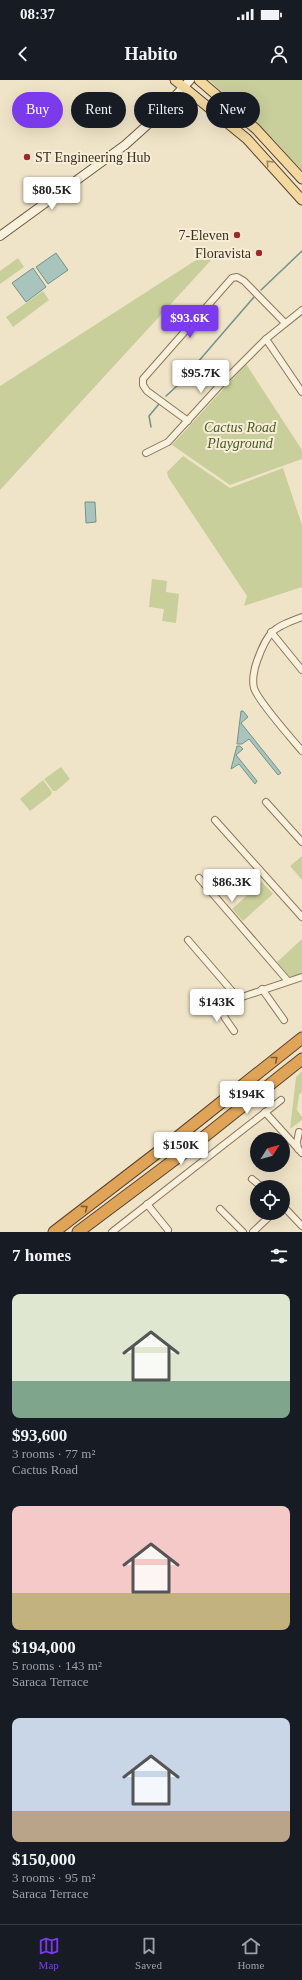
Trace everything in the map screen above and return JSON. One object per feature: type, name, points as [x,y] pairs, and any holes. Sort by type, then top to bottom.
[{"type":"highway","points":[[54,1232],[180,1136],[302,1038]]},
{"type":"highway","points":[[78,1232],[178,1157],[302,1059]]},
{"type":"main road","points":[[175,80],[187,83],[247,139],[302,200]]},
{"type":"main road","points":[[199,80],[256,129],[302,179]]},
{"type":"street","points":[[0,236],[125,145],[154,119],[187,83]]},
{"type":"street","points":[[188,421],[147,391],[143,385],[144,378],[232,278],[236,277],[244,281],[285,323]]},
{"type":"street","points":[[146,453],[168,442],[221,384],[266,340],[302,310]]},
{"type":"street","points":[[266,340],[302,392]]},
{"type":"street","points":[[302,618],[281,625],[271,632],[265,640],[256,664],[254,689],[302,752]]},
{"type":"street","points":[[271,632],[302,670]]},
{"type":"street","points":[[266,802],[302,842]]},
{"type":"street","points":[[215,820],[302,917]]},
{"type":"street","points":[[199,878],[288,981]]},
{"type":"street","points":[[188,940],[238,998]]},
{"type":"street","points":[[203,1010],[302,976]]},
{"type":"street","points":[[262,989],[284,1020]]},
{"type":"street","points":[[219,1004],[225,1018],[234,1031]]},
{"type":"street","points":[[112,1232],[281,1100]]},
{"type":"street","points":[[265,1112],[281,1132]]},
{"type":"street","points":[[290,1138],[300,1131]]},
{"type":"street","points":[[300,1131],[297,1142],[300,1151]]},
{"type":"street","points":[[290,1142],[300,1151]]},
{"type":"street","points":[[147,1204],[168,1230]]},
{"type":"street","points":[[220,1209],[243,1232]]},
{"type":"street","points":[[290,1213],[302,1226]]},
{"type":"street","points":[[253,1232],[266,1220]]},
{"type":"green space","points":[[209,80],[302,80],[302,173],[276,142],[260,127],[260,92],[222,92]]},
{"type":"green space","points":[[207,253],[214,257],[0,490],[0,386]]},
{"type":"green space","points":[[18,258],[24,267],[0,284],[0,271]]},
{"type":"green space","points":[[43,291],[49,300],[13,327],[6,317]]},
{"type":"green space","name":"Cactus Road Playground","points":[[246,364],[302,450],[302,459],[230,485],[172,445]]},
{"type":"green space","points":[[183,456],[230,488],[283,468],[302,525],[302,587],[244,606],[247,596],[168,477],[167,472]]},
{"type":"green space","points":[[152,579],[167,581],[166,592],[179,594],[176,623],[162,621],[164,609],[149,607]]},
{"type":"green space","points":[[61,767],[70,779],[56,791],[53,791],[44,779]]},
{"type":"green space","points":[[43,780],[52,792],[51,795],[30,811],[20,799]]},
{"type":"green space","points":[[302,856],[302,880],[290,866]]},
{"type":"green space","points":[[262,882],[273,894],[243,921],[232,909]]},
{"type":"green space","points":[[302,939],[302,973],[290,977],[277,962]]},
{"type":"green space","points":[[302,1071],[302,1092],[299,1095],[297,1110],[302,1117],[302,1120],[290,1129],[296,1077]]},
{"type":"water","points":[[56,253],[68,270],[48,284],[36,267]]},
{"type":"water","points":[[33,268],[46,287],[26,302],[12,283]]},
{"type":"water","points":[[85,502],[95,502],[96,522],[86,523]]},
{"type":"water","points":[[241,711],[243,711],[248,717],[241,723],[281,773],[278,775],[249,739],[242,744],[237,744]]},
{"type":"water","points":[[237,746],[240,746],[243,749],[236,755],[257,781],[255,784],[239,764],[231,769]]},
{"type":"waterway","points":[[261,290],[302,251]]},
{"type":"waterway","points":[[166,396],[178,385],[254,297]]},
{"type":"waterway","points":[[151,427],[149,416],[159,404]]},
{"type":"place","name":"ST Engineering Hub","points":[[27,157]]},
{"type":"place","name":"7-Eleven","points":[[237,235]]},
{"type":"place","name":"Floravista","points":[[259,253]]}]
